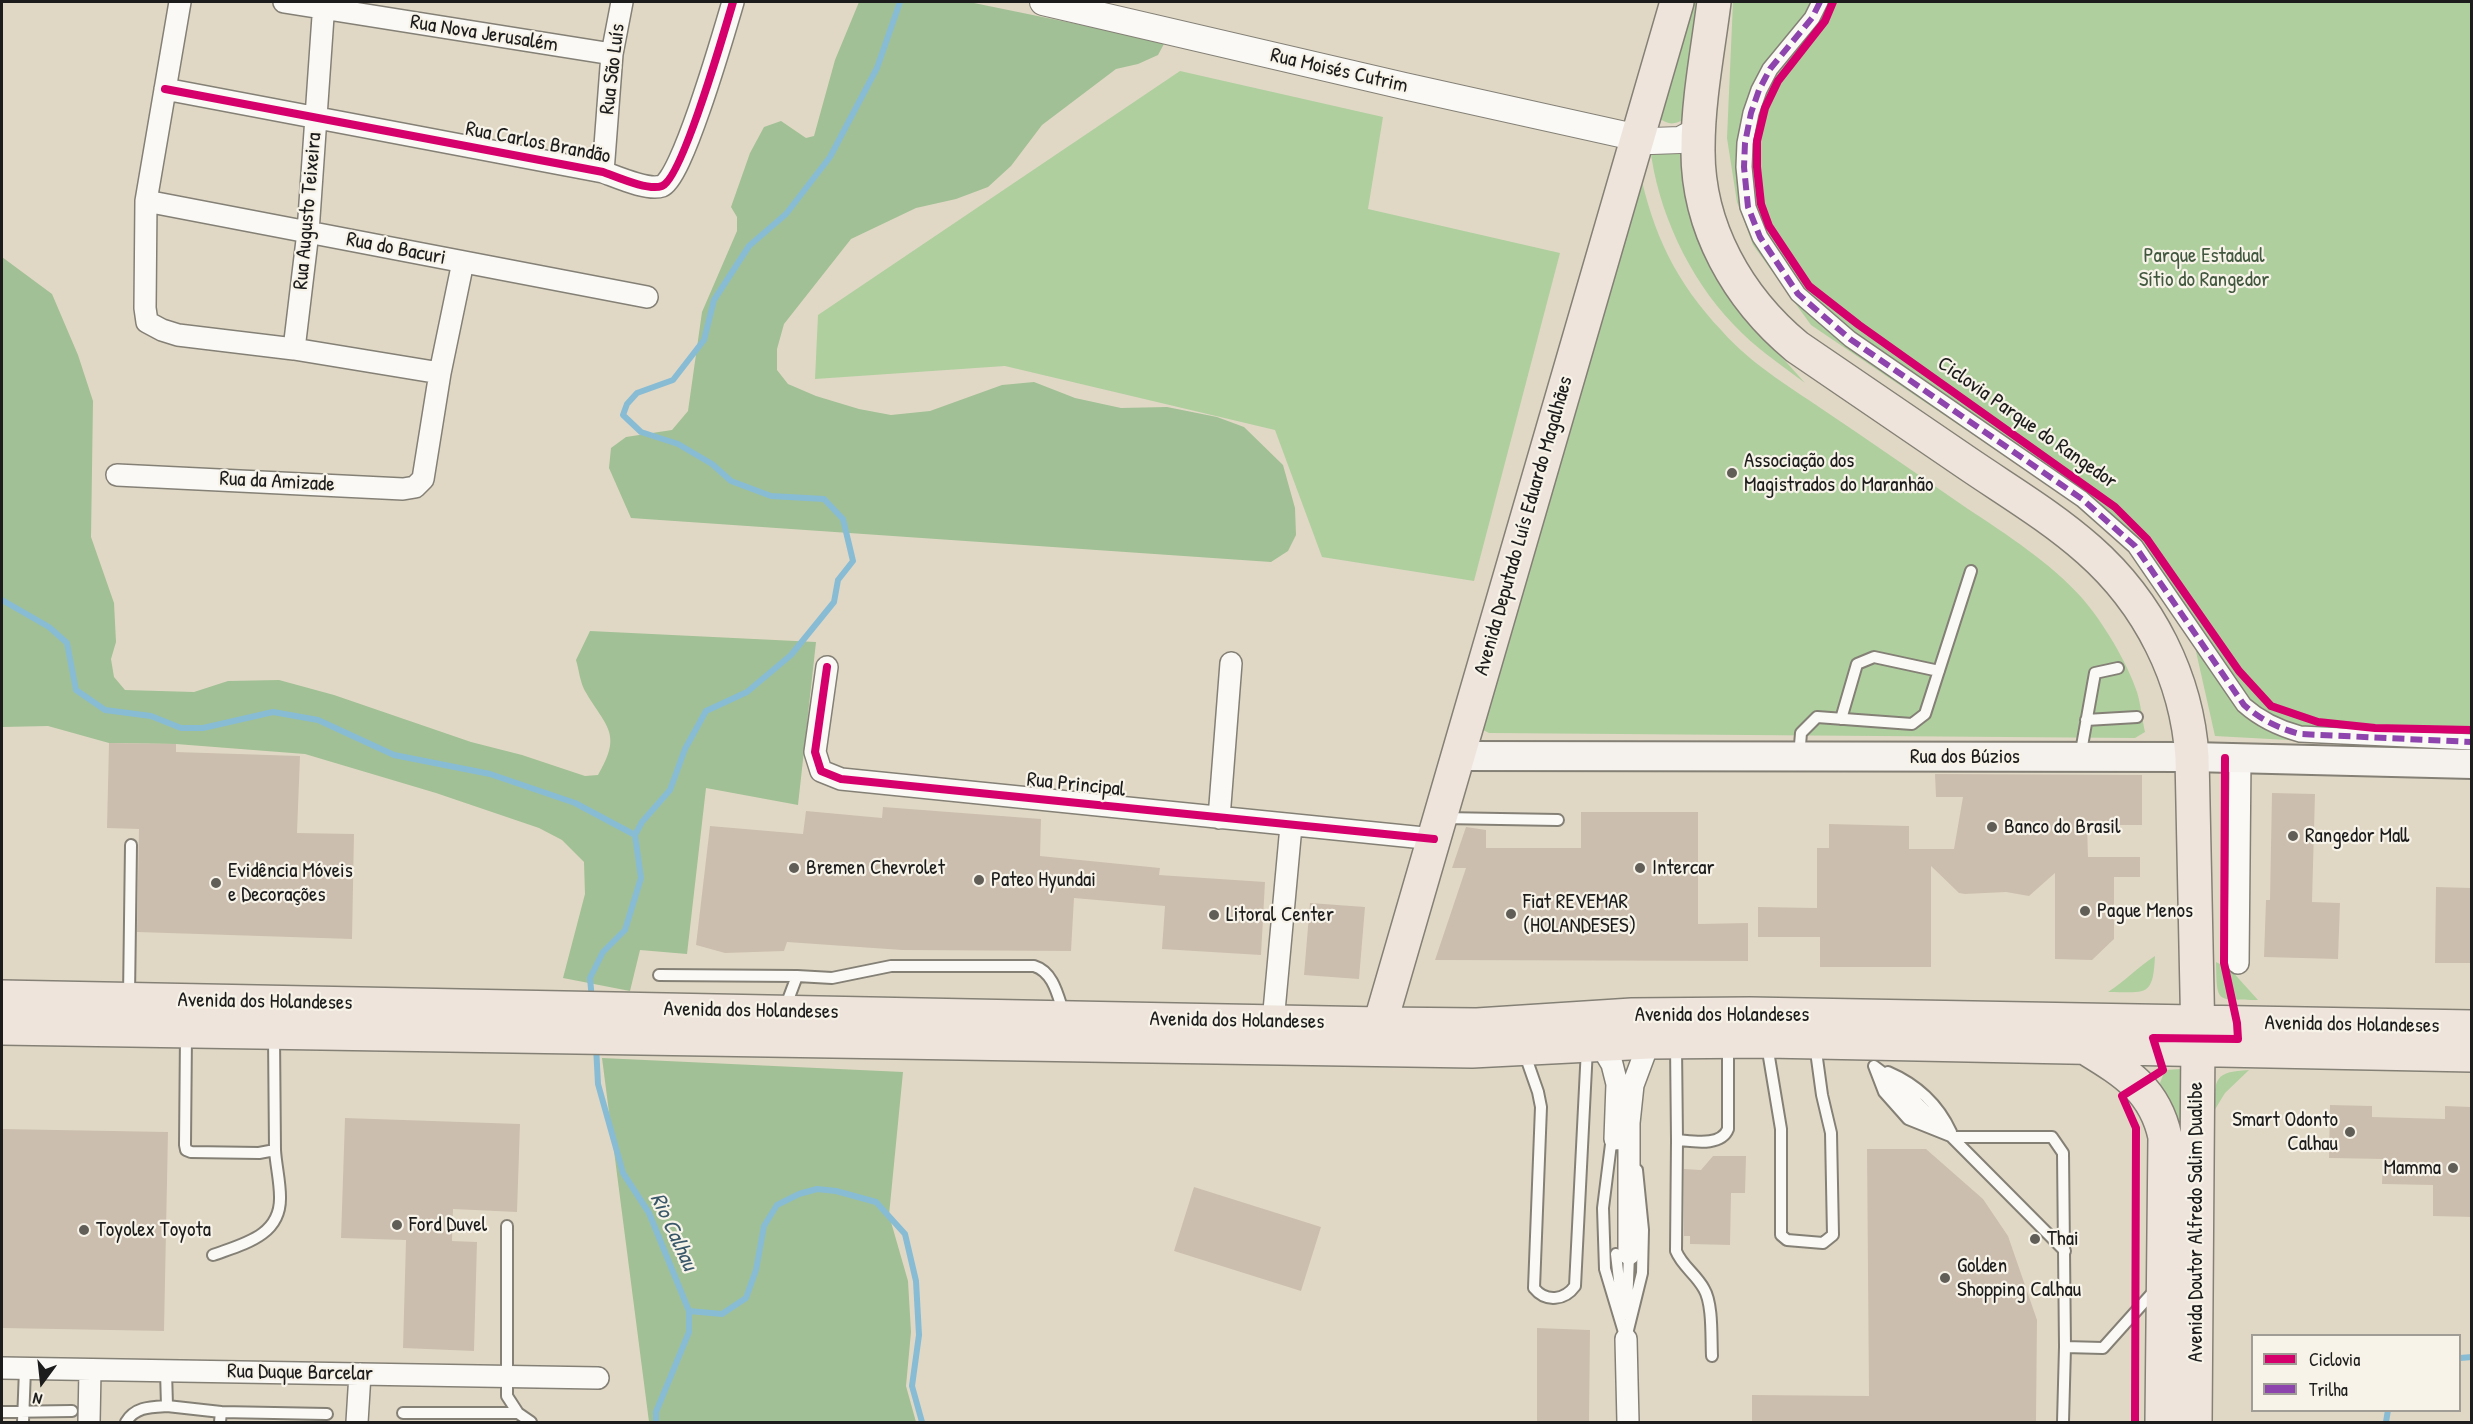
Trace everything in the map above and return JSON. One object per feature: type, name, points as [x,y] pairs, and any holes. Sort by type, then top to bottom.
[{"type":"main road","name":"Avenida Deputado Luís Eduardo Magalhães","points":[[1387,1037],[1437,828],[1677,2]]},
{"type":"main road","points":[[1714,2],[1699,130],[1700,172],[1712,230],[1732,275],[1773,326],[1797,347],[2052,521],[2090,550],[2140,608],[2167,655],[2184,702],[2192,757],[2197,1036]]},
{"type":"main road","name":"Rua dos Búzios","points":[[1458,756],[2192,757],[2472,764]]},
{"type":"main road","name":"Avenida dos Holandeses","points":[[2,997],[129,999],[558,1022],[1387,1037],[1477,1025],[1632,1015],[1750,1014],[2197,1036],[2472,1055]]},
{"type":"main road","name":"Avenida dos Holandeses","points":[[621,1023],[784,1012],[1273,1022],[1472,1051],[1594,1044],[1767,1041],[1815,1042],[1863,1054],[2086,1048],[2197,1036],[2472,1027]]},
{"type":"main road","name":"Avenida dos Holandeses","points":[[2,1028],[274,1032],[558,1022]]},
{"type":"main road","name":"Avenida Doutor Alfredo Salim Dualibe","points":[[2195,1422],[2197,1036]]},
{"type":"main road","name":"Avenida Doutor Alfredo Salim Dualibe","points":[[2086,1048],[2115,1066],[2139,1085],[2152,1102],[2162,1122],[2165,1137],[2162,1422]]},
{"type":"street","points":[[180,2],[146,201],[147,322],[178,335],[294,349],[440,373],[463,262]]},
{"type":"street","name":"Rua Nova Jerusalém","points":[[284,2],[324,5],[612,54]]},
{"type":"street","name":"Rua São Luís","points":[[603,172],[612,54],[622,2]]},
{"type":"street","name":"Rua Carlos Brandão","points":[[316,119],[603,172],[657,188],[665,185],[671,178],[712,73],[733,2]]},
{"type":"street","name":"Rua Moisés Cutrim","points":[[1043,2],[1416,89],[1636,137],[1671,142],[1699,130]]},
{"type":"street","points":[[1820,2],[1812,18],[1770,69],[1751,113],[1745,143],[1744,167],[1748,207],[1760,237],[1798,294],[1850,339],[2082,499],[2135,546],[2244,705],[2256,716],[2274,727],[2300,734],[2472,742]]},
{"type":"street","name":"Rua Augusto Teixeira","points":[[294,349],[308,232],[324,5]]},
{"type":"street","points":[[165,89],[316,119]]},
{"type":"street","name":"Rua do Bacuri","points":[[146,201],[647,297]]},
{"type":"street","name":"Rua da Amizade","points":[[117,475],[403,489],[415,487],[423,479],[440,373]]},
{"type":"street","points":[[1219,818],[1231,663]]},
{"type":"street","name":"Rua Principal","points":[[827,667],[815,752],[821,771],[829,775],[852,780],[1291,826],[1437,828]]},
{"type":"street","points":[[2238,963],[2240,758]]},
{"type":"street","points":[[1273,1022],[1291,826]]},
{"type":"street","points":[[1622,1254],[1633,1085],[1662,1042]]},
{"type":"street","points":[[1594,1044],[1612,1064],[1617,1084],[1615,1121],[1622,1254]]},
{"type":"street","points":[[1626,1339],[1628,1422]]},
{"type":"street","name":"Rua Duque Barcelar","points":[[2,1368],[598,1378]]},
{"type":"street","points":[[81,1417],[90,1370]]},
{"type":"street","points":[[357,1422],[360,1374]]},
{"type":"lane","points":[[1799,757],[1801,733],[1817,717],[1912,724],[1925,714],[1971,571]]},
{"type":"lane","points":[[1841,719],[1857,664],[1874,657],[1939,671]]},
{"type":"lane","points":[[2080,757],[2095,674],[2118,668]]},
{"type":"lane","points":[[2085,720],[2137,717]]},
{"type":"lane","points":[[1437,828],[1558,820]]},
{"type":"lane","points":[[129,999],[131,844]]},
{"type":"lane","points":[[659,975],[832,978],[891,966],[1034,966],[1043,969],[1048,974],[1065,1017]]},
{"type":"lane","points":[[784,1012],[797,976]]},
{"type":"lane","points":[[186,1031],[186,1149],[191,1152],[259,1154],[275,1150]]},
{"type":"lane","points":[[213,1255],[248,1242],[272,1227],[279,1211],[280,1196],[275,1150],[274,1032]]},
{"type":"lane","points":[[1767,1041],[1781,1130],[1781,1235],[1787,1240],[1823,1242],[1833,1235],[1832,1133],[1822,1095],[1815,1042]]},
{"type":"lane","points":[[1662,1042],[1677,1140],[1676,1251],[1680,1261],[1694,1273],[1706,1292],[1712,1356]]},
{"type":"lane","points":[[1677,1140],[1716,1141],[1726,1135],[1728,1130],[1728,1042]]},
{"type":"lane","points":[[1523,1049],[1541,1107],[1534,1288],[1545,1297],[1561,1298],[1569,1294],[1575,1286],[1594,1044]]},
{"type":"lane","points":[[1863,1054],[1915,1114],[1953,1137],[2065,1251]]},
{"type":"lane","points":[[1863,1054],[1905,1079],[1926,1096],[1942,1111],[1953,1137]]},
{"type":"lane","points":[[1615,1121],[1607,1164],[1604,1199],[1605,1269],[1626,1339]]},
{"type":"lane","points":[[1953,1137],[2052,1137],[2063,1152],[2065,1251],[2063,1422]]},
{"type":"lane","points":[[1626,1339],[1640,1282],[1643,1255],[1639,1180],[1630,1146]]},
{"type":"lane","points":[[507,1226],[507,1396],[518,1413],[531,1422]]},
{"type":"lane","points":[[1622,1254],[1626,1339]]},
{"type":"lane","points":[[2065,1347],[2103,1348],[2163,1281]]},
{"type":"lane","points":[[23,1417],[25,1369]]},
{"type":"lane","points":[[166,1371],[167,1406]]},
{"type":"lane","points":[[126,1422],[132,1413],[143,1408],[167,1406],[221,1417],[327,1414]]},
{"type":"lane","points":[[2,1412],[23,1417],[81,1417]]},
{"type":"lane","points":[[403,1413],[518,1413]]},
{"type":"green space","points":[[859,2],[969,2],[1165,42],[1158,55],[1138,64],[1116,69],[1042,125],[1011,166],[988,187],[956,199],[916,208],[851,239],[784,324],[777,349],[777,370],[788,384],[816,396],[859,409],[891,415],[930,411],[1002,385],[1034,382],[1075,398],[1121,408],[1167,407],[1217,417],[1244,427],[1283,465],[1295,508],[1296,535],[1288,551],[1271,562],[631,518],[609,468],[611,448],[626,437],[672,430],[688,411],[702,312],[737,231],[737,217],[731,207],[750,153],[764,127],[781,121],[806,138],[814,136],[835,60]]},
{"type":"green space","points":[[1691,2],[1702,2],[1684,119],[1668,123],[1659,118]]},
{"type":"green space","name":"Parque Estadual Sítio do Rangedor","points":[[1733,2],[2471,2],[2471,750],[2215,736],[2195,647],[2134,551],[2099,520],[1811,325],[1753,245],[1737,202],[1727,138]]},
{"type":"green space","points":[[1180,71],[1383,117],[1368,209],[1560,253],[1474,581],[1322,557],[1275,430],[1005,366],[815,379],[818,315]]},
{"type":"green space","points":[[1650,146],[1669,153],[1684,152],[1762,335],[1805,383],[1741,332],[1702,286],[1668,218],[1654,170]]},
{"type":"green space","name":"Associação dos Magistrados do Maranhão","points":[[1639,168],[1651,214],[1668,256],[1691,294],[1722,331],[1769,373],[2013,539],[2070,585],[2098,619],[2121,655],[2137,692],[2145,732],[2135,738],[1489,733],[1483,730],[1478,722]]},
{"type":"green space","points":[[2,257],[52,294],[78,355],[93,401],[91,537],[114,603],[116,642],[111,659],[114,677],[125,690],[194,692],[228,681],[279,680],[334,695],[471,742],[522,755],[585,776],[598,775],[609,749],[610,739],[605,722],[583,687],[576,660],[590,631],[816,642],[798,805],[706,788],[687,954],[640,950],[630,991],[563,978],[585,894],[584,862],[562,840],[539,828],[436,793],[305,754],[176,744],[109,743],[48,726],[2,727]]},
{"type":"green space","points":[[2155,956],[2152,979],[2145,990],[2108,992],[2143,965]]},
{"type":"green space","points":[[2216,962],[2230,969],[2258,1000],[2234,1000],[2222,997],[2217,986]]},
{"type":"green space","points":[[602,1058],[903,1072],[889,1215],[908,1281],[911,1332],[906,1386],[916,1422],[649,1422]]},
{"type":"green space","points":[[2181,1069],[2181,1126],[2177,1125],[2160,1083],[2165,1070]]},
{"type":"green space","points":[[2249,1070],[2225,1093],[2214,1111],[2216,1084],[2219,1079],[2229,1073]]},
{"type":"building","points":[[109,743],[176,744],[176,752],[300,756],[297,833],[354,834],[352,939],[137,932],[139,829],[107,828]]},
{"type":"building","points":[[1935,774],[2142,775],[2142,825],[2087,825],[2088,857],[2140,857],[2140,877],[2114,877],[2114,939],[2092,960],[2055,959],[2055,873],[2029,896],[2006,892],[1965,894],[1959,893],[1931,866],[1931,967],[1820,967],[1820,937],[1758,937],[1758,907],[1817,908],[1817,848],[1829,848],[1829,824],[1909,826],[1909,849],[1954,849],[1963,797],[1936,797]]},
{"type":"building","points":[[2272,793],[2315,794],[2312,902],[2340,903],[2338,959],[2264,957],[2266,900],[2270,900]]},
{"type":"building","points":[[883,807],[1041,819],[1040,856],[1160,868],[1159,875],[1265,882],[1261,955],[1162,949],[1165,906],[1074,898],[1071,951],[902,950],[787,942],[784,951],[725,953],[696,945],[710,826],[803,834],[806,811],[882,818]]},
{"type":"building","points":[[1581,812],[1698,812],[1698,924],[1748,923],[1748,961],[1435,960],[1466,868],[1452,868],[1466,827],[1486,830],[1486,848],[1581,848]]},
{"type":"building","points":[[2436,887],[2472,888],[2472,963],[2435,963]]},
{"type":"building","points":[[1310,903],[1365,907],[1359,979],[1304,975]]},
{"type":"building","points":[[2330,1105],[2372,1106],[2372,1117],[2445,1119],[2445,1106],[2472,1107],[2472,1217],[2433,1216],[2433,1185],[2382,1184],[2383,1159],[2329,1158]]},
{"type":"building","name":"Ford Duvel","points":[[345,1118],[520,1124],[517,1212],[453,1209],[452,1241],[477,1242],[474,1351],[403,1348],[406,1240],[341,1238]]},
{"type":"building","name":"Toyolex Toyota","points":[[2,1129],[168,1132],[164,1331],[2,1328]]},
{"type":"building","name":"Golden Shopping Calhau","points":[[1867,1149],[1926,1149],[1983,1199],[2008,1236],[2037,1320],[2036,1422],[1752,1422],[1752,1395],[1869,1396]]},
{"type":"building","points":[[1713,1156],[1746,1156],[1745,1193],[1731,1193],[1730,1245],[1690,1244],[1690,1236],[1684,1236],[1684,1169],[1701,1170]]},
{"type":"building","points":[[1194,1187],[1321,1227],[1301,1291],[1174,1251]]},
{"type":"building","points":[[1537,1328],[1590,1330],[1589,1422],[1537,1422]]},
{"type":"waterway","points":[[635,835],[642,822],[670,790],[685,749],[706,711],[747,692],[791,655],[834,602],[838,580],[853,561],[843,519],[824,499],[771,496],[731,481],[712,464],[678,444],[641,432],[623,415],[627,404],[637,393],[673,380],[704,340],[714,300],[749,246],[786,214],[830,157],[877,68],[900,2]]},
{"type":"waterway","points":[[2,600],[49,627],[67,643],[76,690],[105,710],[151,716],[181,728],[203,728],[273,712],[318,720],[394,755],[490,774],[575,803],[635,835],[641,878],[625,930],[603,952],[590,978],[592,1000]]},
{"type":"waterway","name":"Rio Calhau","points":[[596,1046],[598,1084],[623,1173],[649,1213],[689,1311],[689,1332],[656,1412],[656,1422]]},
{"type":"waterway","points":[[689,1311],[722,1314],[746,1298],[756,1270],[764,1226],[777,1205],[799,1194],[817,1189],[836,1191],[876,1202],[905,1234],[916,1281],[919,1335],[912,1386],[922,1422]]},
{"type":"waterway","points":[[2461,1358],[2472,1357]]},
{"type":"waterway","points":[[2386,1422],[2388,1412]]},
{"type":"marked path","points":[[1820,2],[1812,18],[1770,69],[1751,113],[1745,143],[1744,167],[1748,207],[1760,237],[1798,294],[1850,339],[2082,499],[2135,546],[2244,705],[2263,719],[2300,734],[2472,742]]},
{"type":"cycle path","points":[[165,89],[603,172],[632,183],[656,187],[662,186],[670,177],[691,132],[733,2]]},
{"type":"cycle path","name":"Ciclovia Parque do Rangedor","points":[[1833,2],[1825,21],[1778,81],[1765,108],[1757,141],[1761,204],[1769,226],[1809,286],[1859,325],[2115,507],[2147,539],[2239,671],[2271,706],[2318,722],[2375,728],[2472,730]]},
{"type":"cycle path","points":[[827,667],[815,752],[821,771],[841,779],[1434,839]]},
{"type":"cycle path","points":[[2135,1422],[2136,1128],[2122,1096],[2163,1070],[2153,1038],[2238,1039],[2237,1023],[2224,963],[2225,758]]},
{"type":"place","name":"Associação dos Magistrados do Maranhão","points":[[1732,473]]},
{"type":"place","name":"Banco do Brasil","points":[[1992,827]]},
{"type":"place","name":"Rangedor Mall","points":[[2293,836]]},
{"type":"place","name":"Bremen Chevrolet","points":[[794,868]]},
{"type":"place","name":"Intercar","points":[[1640,868]]},
{"type":"place","name":"Pateo Hyundai","points":[[979,880]]},
{"type":"place","name":"Evidência Móveis e Decorações","points":[[216,883]]},
{"type":"place","name":"Pague Menos","points":[[2085,911]]},
{"type":"place","name":"Fiat REVEMAR (HOLANDESES)","points":[[1511,914]]},
{"type":"place","name":"Litoral Center","points":[[1214,915]]},
{"type":"place","name":"Smart Odonto Calhau","points":[[2350,1132]]},
{"type":"place","name":"Mamma","points":[[2453,1168]]},
{"type":"place","name":"Ford Duvel","points":[[397,1225]]},
{"type":"place","name":"Toyolex Toyota","points":[[84,1230]]},
{"type":"place","name":"Thai","points":[[2035,1239]]},
{"type":"place","name":"Golden Shopping Calhau","points":[[1945,1278]]}]
